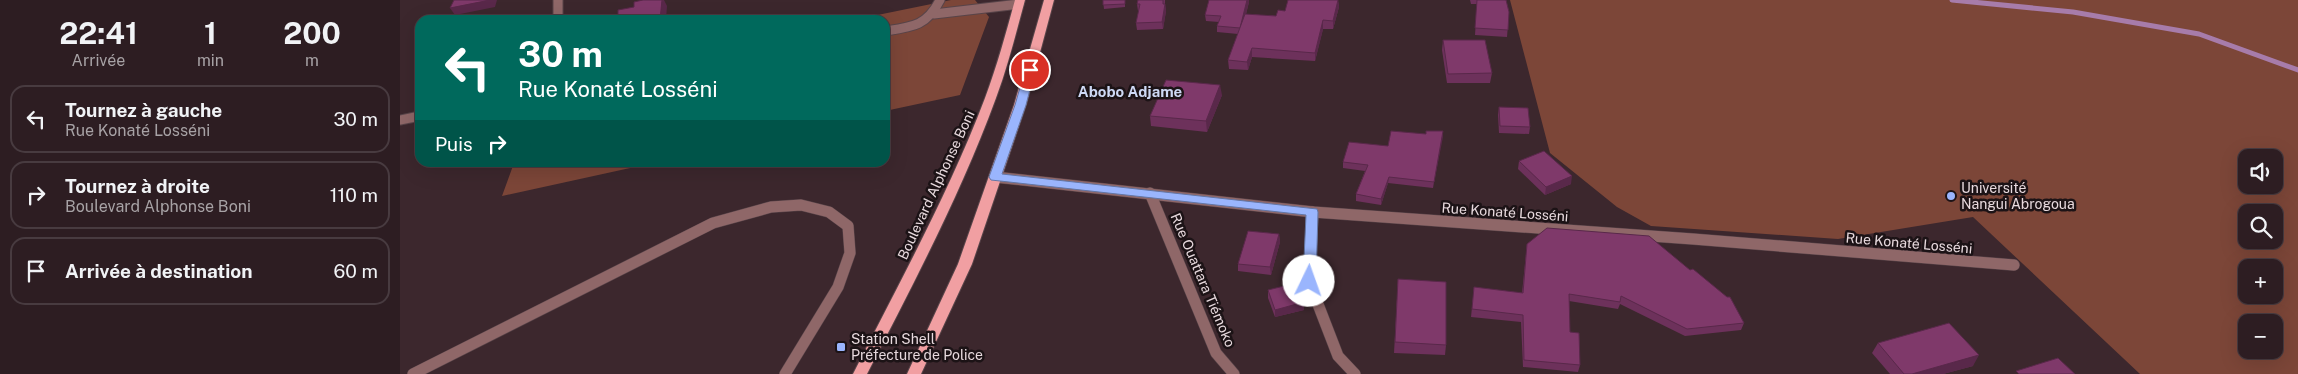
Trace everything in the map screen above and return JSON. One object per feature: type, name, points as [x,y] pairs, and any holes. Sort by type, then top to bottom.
[{"type":"main road","points":[[914,374],[965,264],[1020,105],[1049,0]]},
{"type":"main road","name":"Boulevard Alphonse Boni","points":[[860,374],[942,213],[988,106],[1020,2]]},
{"type":"street","points":[[557,15],[558,0]]},
{"type":"street","points":[[890,30],[915,25],[928,20],[934,14],[940,0]]},
{"type":"street","points":[[934,14],[1020,2]]},
{"type":"street","points":[[400,120],[415,117]]},
{"type":"street","name":"Rue Konaté Losséni","points":[[995,177],[1312,212],[1684,238],[2014,266]]},
{"type":"street","name":"Rue Ouattara Tiémoko","points":[[1150,194],[1216,353],[1234,374]]},
{"type":"street","points":[[413,374],[713,223],[758,208],[796,204],[828,212],[848,226],[850,252],[838,287],[784,374]]},
{"type":"street","points":[[1312,212],[1309,281],[1338,356],[1354,374]]},
{"type":"shaded area","points":[[951,0],[975,0],[989,17],[960,95],[890,110],[890,15],[878,15]]},
{"type":"shaded area","name":"Université Nangui Abrogoua","points":[[1510,0],[2298,0],[2298,374],[2140,374],[1973,217],[1838,239],[1651,226],[1617,207],[1550,153]]},
{"type":"shaded area","points":[[512,167],[635,167],[502,196]]},
{"type":"building","points":[[454,0],[490,0],[450,8]]},
{"type":"building","points":[[662,0],[660,15],[618,15],[618,10],[634,7],[634,2]]},
{"type":"building","points":[[1103,0],[1125,0],[1125,4],[1103,5]]},
{"type":"building","points":[[1138,0],[1163,0],[1163,4],[1165,4],[1162,22],[1136,23],[1140,4],[1137,4]]},
{"type":"building","points":[[1209,0],[1247,0],[1240,28],[1217,26],[1221,16],[1205,15]]},
{"type":"building","points":[[1288,0],[1338,0],[1333,21],[1323,20],[1315,53],[1252,48],[1247,62],[1228,60],[1245,14],[1276,16],[1278,10],[1285,11]]},
{"type":"building","points":[[1477,0],[1506,0],[1509,12],[1508,30],[1475,28]]},
{"type":"building","points":[[1443,40],[1485,40],[1492,73],[1448,74]]},
{"type":"building","points":[[1166,80],[1220,85],[1206,121],[1150,116]]},
{"type":"building","points":[[1499,107],[1528,108],[1530,127],[1500,126]]},
{"type":"building","points":[[1391,131],[1426,134],[1426,131],[1443,131],[1434,182],[1389,177],[1381,199],[1356,194],[1368,165],[1343,162],[1349,142],[1388,146]]},
{"type":"building","points":[[1544,151],[1572,176],[1546,187],[1519,161]]},
{"type":"building","points":[[1547,228],[1649,236],[1690,270],[1693,269],[1727,297],[1730,297],[1744,323],[1687,329],[1621,296],[1620,302],[1569,294],[1570,332],[1579,333],[1580,365],[1524,360],[1523,315],[1472,309],[1474,287],[1523,293],[1527,244]]},
{"type":"building","points":[[1248,231],[1279,234],[1270,267],[1238,264]]},
{"type":"building","points":[[1398,279],[1446,282],[1446,345],[1395,342]]},
{"type":"building","points":[[1296,283],[1304,302],[1275,310],[1268,290]]},
{"type":"building","points":[[1949,323],[1979,355],[1912,374],[1904,374],[1878,343]]},
{"type":"building","points":[[2058,358],[2075,374],[2019,374],[2016,371]]},
{"type":"waterway","points":[[1952,0],[2073,12],[2199,34],[2298,70]]},
{"type":"place","name":"Université Nangui Abrogoua","points":[[1951,196]]},
{"type":"place","name":"Station Shell Préfecture de Police","points":[[841,347]]},
{"type":"district","name":"Abobo Adjame","points":[[1130,91]]},
{"type":"route","points":[[1030,70],[995,177],[1312,212],[1309,281]]}]
